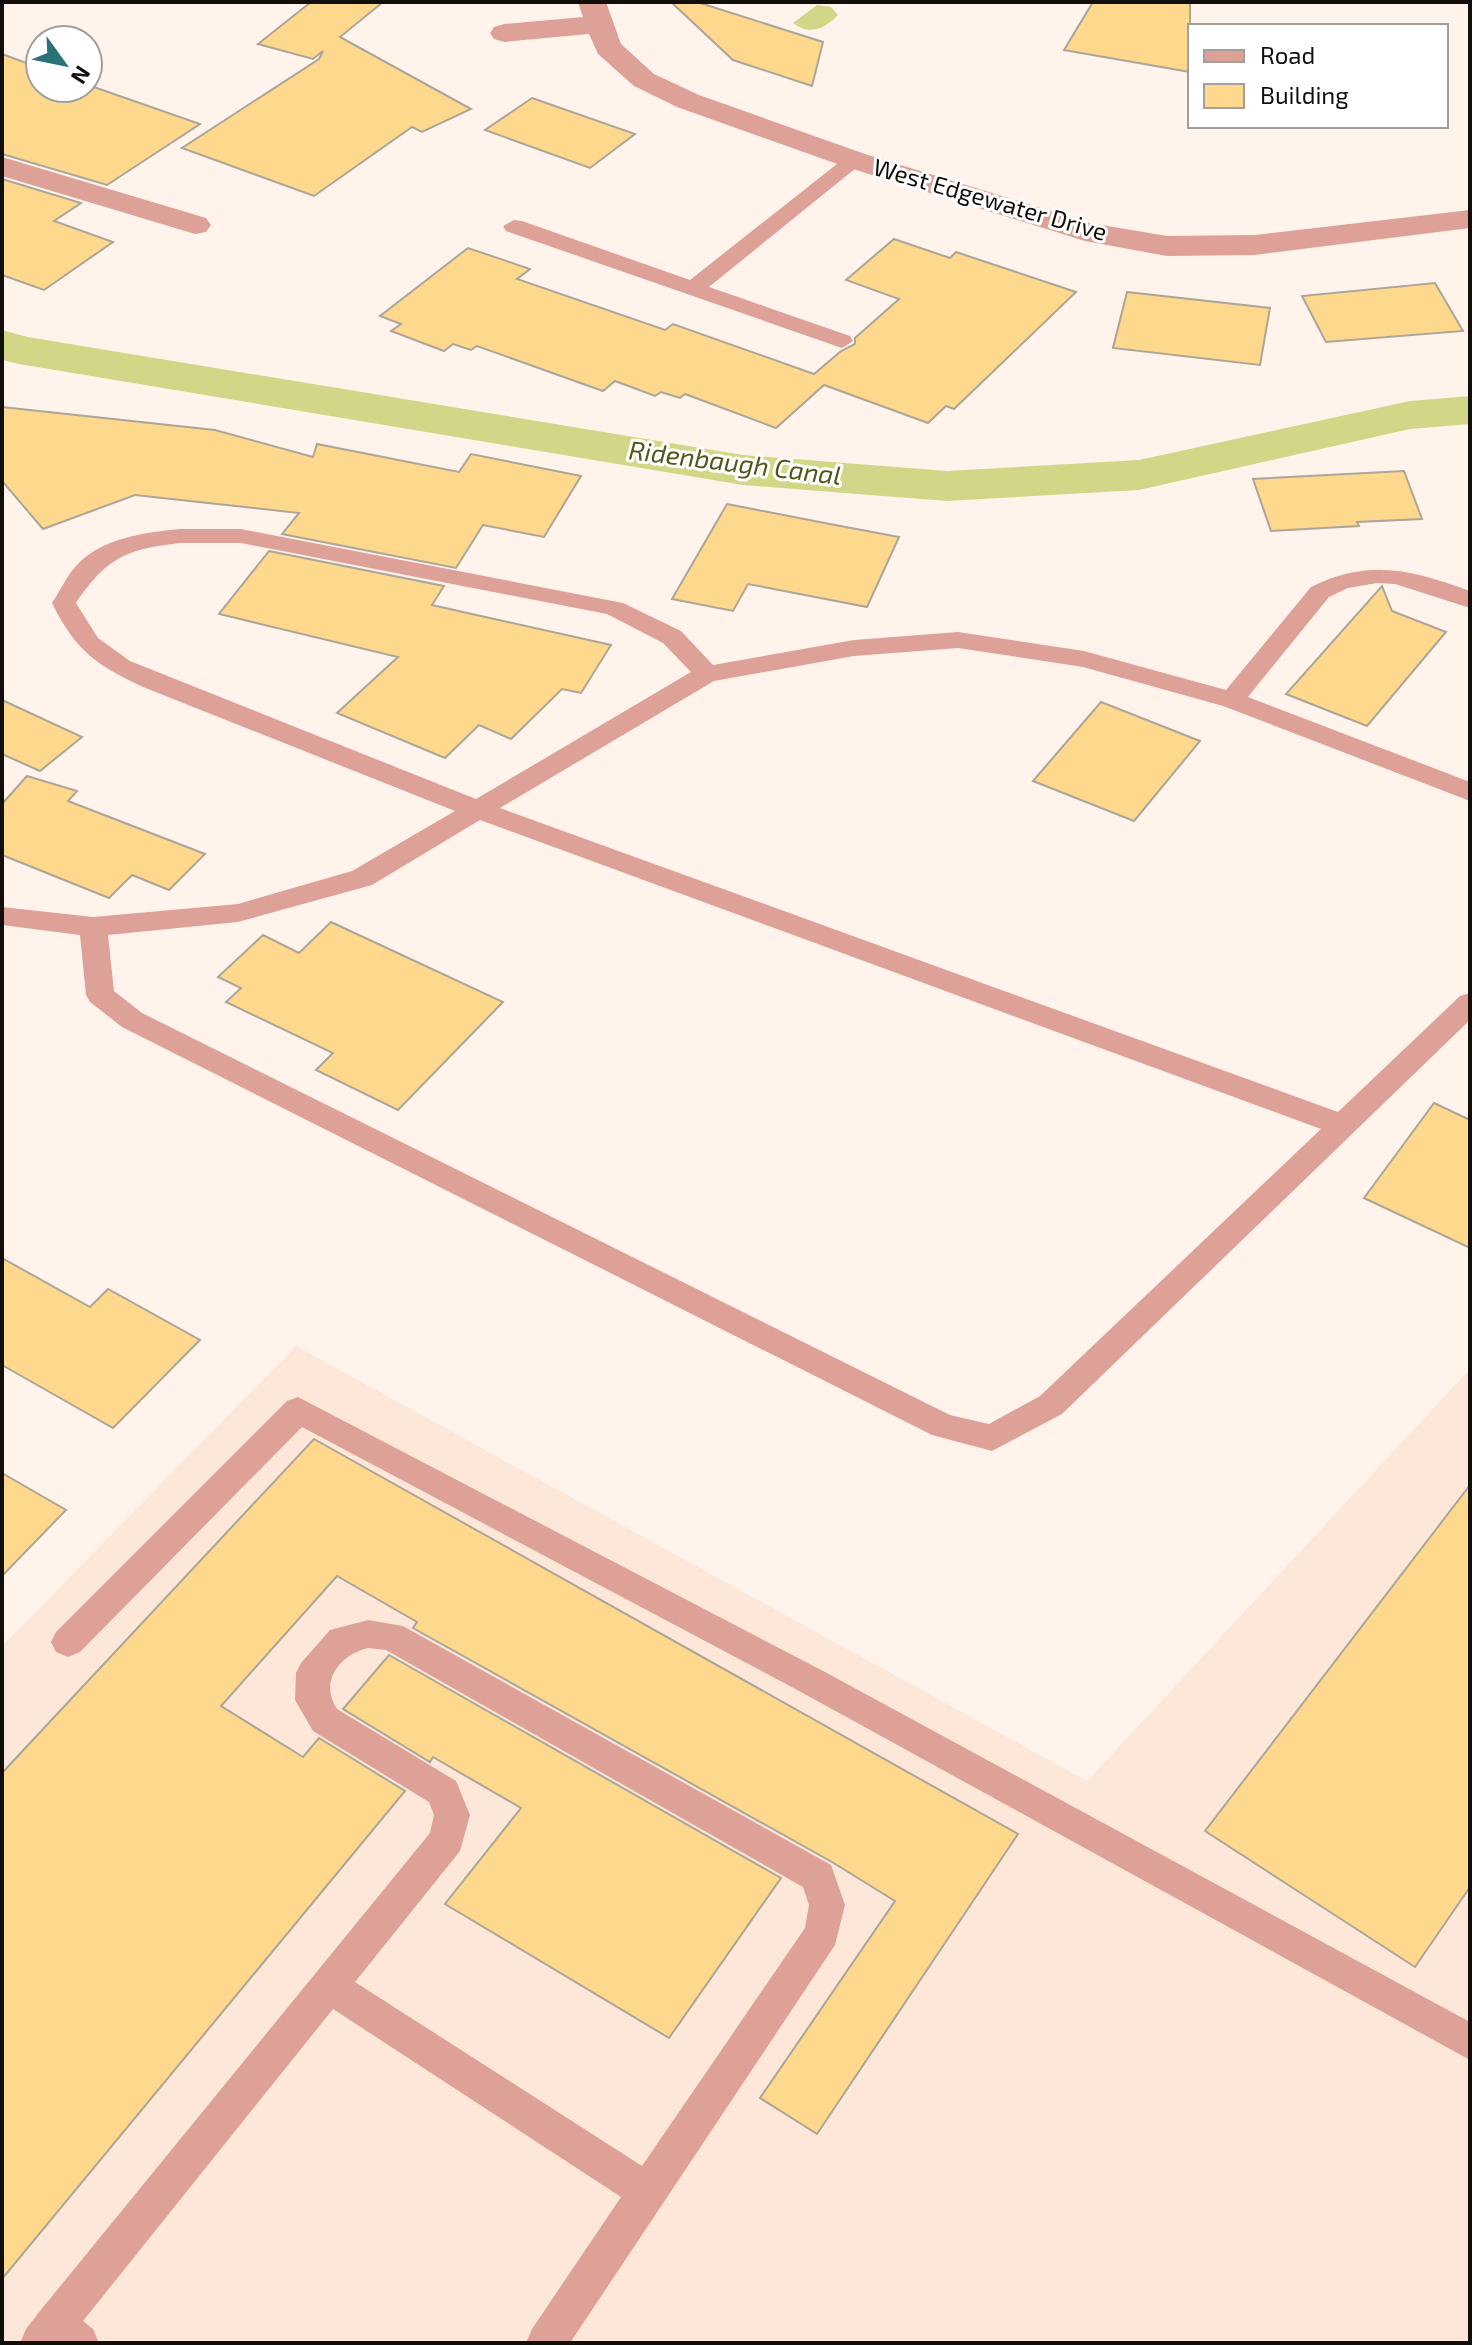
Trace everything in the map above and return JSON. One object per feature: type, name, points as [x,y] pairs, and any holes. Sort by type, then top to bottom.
[{"type":"street","name":"West Edgewater Drive","points":[[504,33],[596,13],[608,48],[644,80],[688,101],[854,160],[1085,232],[1167,246],[1255,245],[1470,219]]},
{"type":"street","points":[[2,166],[195,225]]},
{"type":"lane","points":[[693,289],[854,160]]},
{"type":"lane","points":[[514,226],[842,341]]},
{"type":"lane","points":[[707,674],[672,637],[614,608],[241,536],[178,535],[130,544],[88,568],[64,603],[79,635],[107,660],[152,681],[478,810],[1342,1125]]},
{"type":"lane","points":[[1232,700],[1320,592],[1337,581],[1359,575],[1386,574],[1470,600]]},
{"type":"lane","points":[[2,916],[93,927],[238,913],[362,878],[707,674],[854,648],[958,640],[1084,659],[1232,700],[1470,792]]},
{"type":"lane","points":[[93,927],[100,995],[132,1020],[943,1426],[992,1438],[1051,1405],[1470,1003]]},
{"type":"lane","points":[[68,1642],[298,1410],[813,1682],[1470,2042]]},
{"type":"lane","points":[[58,2337],[329,1986],[447,1840],[452,1815],[443,1792],[325,1720],[312,1700],[313,1673],[342,1640],[368,1634],[391,1636],[818,1877],[827,1905],[822,1933],[546,2343]]},
{"type":"lane","points":[[329,1986],[647,2192]]},
{"type":"shaded area","points":[[817,5],[831,7],[838,15],[817,29],[805,29],[793,23]]},
{"type":"shaded area","points":[[296,1346],[1087,1781],[1470,1369],[1470,2343],[2,2343],[2,1646]]},
{"type":"building","points":[[311,2],[383,2],[340,37],[471,109],[422,132],[412,127],[314,196],[182,148],[319,59],[323,51],[313,59],[258,44]]},
{"type":"building","points":[[671,2],[697,2],[823,42],[812,86],[733,60]]},
{"type":"building","points":[[1093,2],[1190,2],[1188,72],[1064,50]]},
{"type":"building","points":[[2,54],[24,62],[24,104],[104,104],[104,91],[200,124],[107,185],[2,154]]},
{"type":"building","points":[[532,98],[635,134],[590,168],[485,130]]},
{"type":"building","points":[[2,179],[81,203],[54,221],[113,242],[44,290],[2,275]]},
{"type":"building","points":[[894,239],[950,258],[956,252],[1076,292],[954,409],[946,406],[928,423],[824,385],[776,428],[685,394],[680,398],[661,392],[655,396],[615,381],[603,391],[477,346],[471,350],[453,344],[444,351],[391,331],[401,324],[380,316],[468,248],[530,269],[517,279],[665,330],[673,324],[814,374],[841,351],[855,344],[855,338],[899,299],[846,280]]},
{"type":"building","points":[[1435,283],[1463,331],[1326,342],[1302,296]]},
{"type":"building","points":[[1127,292],[1270,308],[1260,365],[1113,348]]},
{"type":"building","points":[[2,407],[215,430],[313,457],[317,444],[459,472],[471,454],[581,476],[544,537],[483,525],[456,568],[282,534],[299,513],[135,495],[43,529],[2,481]]},
{"type":"building","points":[[1404,471],[1422,519],[1271,531],[1253,479]]},
{"type":"building","points":[[727,504],[899,537],[867,607],[748,584],[733,611],[672,599]]},
{"type":"building","points":[[269,551],[444,586],[432,605],[611,645],[581,693],[562,689],[511,739],[479,725],[445,758],[337,713],[398,657],[219,614]]},
{"type":"building","points":[[1382,586],[1392,611],[1446,632],[1367,726],[1286,694]]},
{"type":"building","points":[[2,700],[82,737],[40,771],[2,754]]},
{"type":"building","points":[[1101,702],[1200,741],[1134,821],[1033,781]]},
{"type":"building","points":[[27,776],[77,791],[68,801],[205,854],[169,890],[132,875],[109,898],[2,855],[2,804]]},
{"type":"building","points":[[331,922],[503,1002],[398,1110],[316,1070],[333,1053],[226,1002],[241,988],[218,977],[263,935],[299,953]]},
{"type":"building","points":[[1434,1103],[1470,1120],[1470,1248],[1364,1198]]},
{"type":"building","points":[[2,1258],[90,1307],[108,1289],[200,1340],[113,1428],[2,1365]]},
{"type":"building","points":[[314,1439],[1018,1834],[817,2134],[760,2098],[895,1901],[832,1862],[413,1628],[417,1622],[337,1576],[221,1706],[303,1757],[319,1738],[405,1791],[2,2279],[2,1773]]},
{"type":"building","points":[[2,1473],[66,1510],[2,1576]]},
{"type":"building","points":[[1470,1485],[1470,1887],[1415,1967],[1205,1831]]},
{"type":"building","points":[[389,1655],[781,1878],[669,2038],[445,1904],[521,1808],[433,1757],[430,1762],[343,1709]]},
{"type":"waterway","name":"Ridenbaugh Canal","points":[[2,344],[19,350],[743,470],[947,486],[1139,475],[1410,415],[1470,410]]}]
